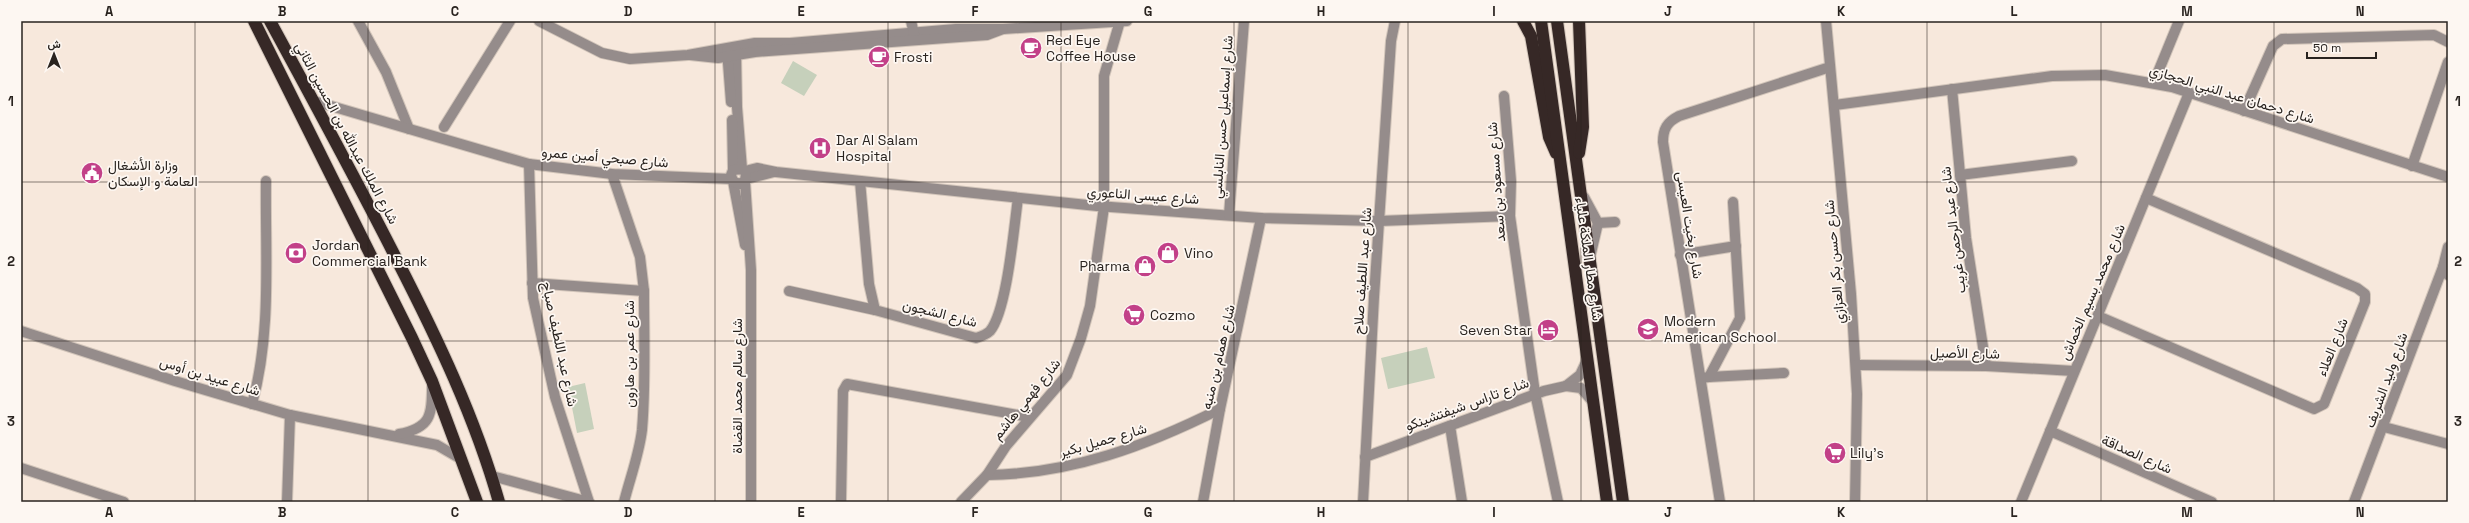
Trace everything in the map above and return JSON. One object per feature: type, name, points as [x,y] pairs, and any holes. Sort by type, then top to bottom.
[{"type":"highway","points":[[254,21],[432,381],[477,502]]},
{"type":"highway","name":"شارع الملك عبدالله بن الحسين الثاني","points":[[270,21],[314,101],[420,305],[461,393],[492,476],[499,502]]},
{"type":"highway","points":[[1523,21],[1531,36],[1549,137],[1562,167]]},
{"type":"highway","name":"شارع مطار الملكة علياء","points":[[1540,21],[1562,167],[1607,502]]},
{"type":"highway","name":"شارع مطار الملكة علياء","points":[[1557,21],[1623,502]]},
{"type":"highway","points":[[1577,164],[1583,127],[1579,21]]},
{"type":"street","points":[[358,21],[386,72],[409,129]]},
{"type":"street","points":[[444,127],[510,21]]},
{"type":"street","points":[[539,21],[602,53],[630,59],[732,51],[755,52],[914,36],[991,35],[1003,29],[1122,21]]},
{"type":"street","points":[[911,21],[914,36]]},
{"type":"street","name":"شارع فهمي هاشم","points":[[961,502],[987,475],[1029,417],[1055,389],[1074,360],[1090,306],[1104,207],[1104,76],[1122,21]]},
{"type":"street","name":"شارع إسماعيل حسن النابلسي","points":[[1229,215],[1244,21]]},
{"type":"street","name":"شارع عبد اللطيف صلاح","points":[[1388,21],[1392,41]]},
{"type":"street","name":"شارع عبد اللطيف صلاح","points":[[1363,502],[1379,221],[1392,41],[1395,21]]},
{"type":"street","name":"شارع حسن بكر العزازي","points":[[1826,21],[1835,105],[1856,365],[1858,414],[1855,502]]},
{"type":"street","points":[[2154,82],[2179,21]]},
{"type":"street","points":[[2244,111],[2273,46],[2282,39],[2434,34],[2448,42]]},
{"type":"street","name":"شارع سالم محمد القضاة","points":[[732,51],[739,176],[751,270],[751,502]]},
{"type":"street","points":[[2412,166],[2448,62]]},
{"type":"street","name":"شارع بخيت العيسى","points":[[1720,502],[1705,378],[1680,255],[1663,142],[1664,129],[1668,123],[1678,116],[1830,68]]},
{"type":"street","name":"شارع دحمان عبد النبي الحجازي","points":[[1835,105],[2068,74],[2105,75],[2154,82],[2448,177]]},
{"type":"street","name":"شارع عبد الرحمن غريب","points":[[1952,89],[1966,238],[1986,366]]},
{"type":"street","name":"شارع محمد بسيم الخماش","points":[[2021,502],[2188,93]]},
{"type":"street","name":"شارع مسعود بن سعد","points":[[1504,96],[1511,181],[1510,216],[1535,393],[1558,502]]},
{"type":"street","name":"شارع صبحي أمين عمرو","points":[[314,101],[529,164],[612,174],[739,176]]},
{"type":"street","points":[[1960,175],[2072,161]]},
{"type":"street","name":"شارع عبد اللطيف صباح","points":[[529,164],[532,283],[539,329],[555,397],[589,502]]},
{"type":"street","name":"شارع عيسى الناعوري","points":[[739,176],[776,172],[1104,207],[1261,218],[1379,221],[1510,216]]},
{"type":"street","points":[[612,174],[643,267],[644,291]]},
{"type":"street","points":[[252,404],[264,341],[266,181]]},
{"type":"street","points":[[860,181],[869,284],[875,310]]},
{"type":"street","points":[[1581,191],[1598,223],[1590,259]]},
{"type":"street","name":"شارع الشجون","points":[[789,291],[875,310],[968,337],[984,336],[996,320],[1003,293],[1018,198]]},
{"type":"street","name":"شارع العلاء","points":[[2098,316],[2314,409],[2324,404],[2365,302],[2364,292],[2358,288],[2146,198]]},
{"type":"street","points":[[1705,378],[1739,320],[1733,202]]},
{"type":"street","name":"شارع همام بن منبه","points":[[1203,502],[1220,409],[1261,218]]},
{"type":"street","points":[[1598,223],[1615,222]]},
{"type":"street","points":[[1680,255],[1736,246]]},
{"type":"street","name":"شارع وليد الشريف","points":[[2354,502],[2445,271],[2448,247]]},
{"type":"street","name":"شارع عمر بن هارون","points":[[532,283],[644,291],[644,399],[642,425],[638,454],[624,502]]},
{"type":"street","name":"شارع عبيد بن أوس","points":[[21,331],[290,415],[346,427],[395,434],[437,444],[461,459]]},
{"type":"street","points":[[1566,386],[1580,375],[1588,360]]},
{"type":"street","name":"شارع الأصيل","points":[[1856,365],[1986,366],[2074,371]]},
{"type":"street","points":[[1705,378],[1784,373]]},
{"type":"street","name":"شارع عبيد بن أوس","points":[[395,434],[416,430],[427,420],[432,406],[432,381]]},
{"type":"street","points":[[841,502],[843,391],[847,384],[1029,417]]},
{"type":"street","name":"شارع تاراس شيفتشينكو","points":[[1365,457],[1535,393],[1566,386],[1581,388],[1593,402]]},
{"type":"street","name":"شارع جميل بكير","points":[[987,475],[1041,471],[1098,459],[1148,443],[1220,409]]},
{"type":"street","points":[[286,502],[290,415]]},
{"type":"street","points":[[1450,426],[1462,502]]},
{"type":"street","points":[[2384,426],[2448,444]]},
{"type":"street","name":"شارع الصداقة","points":[[2050,431],[2212,502]]},
{"type":"street","points":[[21,468],[124,502]]},
{"type":"street","points":[[492,476],[589,502]]},
{"type":"green space","points":[[793,61],[817,75],[804,96],[781,83]]},
{"type":"green space","points":[[1427,347],[1435,378],[1388,389],[1381,358]]},
{"type":"green space","points":[[585,383],[594,429],[577,433],[568,387]]},
{"type":"place","name":"Red Eye Coffee House","points":[[1031,48]]},
{"type":"place","name":"Frosti","points":[[879,57]]},
{"type":"place","name":"Dar Al Salam Hospital","points":[[820,148]]},
{"type":"place","name":"وزارة الأشغال العامة و الإسكان","points":[[92,173]]},
{"type":"place","name":"Jordan Commercial Bank","points":[[296,253]]},
{"type":"place","name":"Vino","points":[[1168,253]]},
{"type":"place","name":"Pharma","points":[[1145,266]]},
{"type":"place","name":"Cozmo","points":[[1134,315]]},
{"type":"place","name":"Modern American School","points":[[1648,329]]},
{"type":"place","name":"Seven Star","points":[[1548,330]]},
{"type":"place","name":"Lily's","points":[[1835,453]]}]
